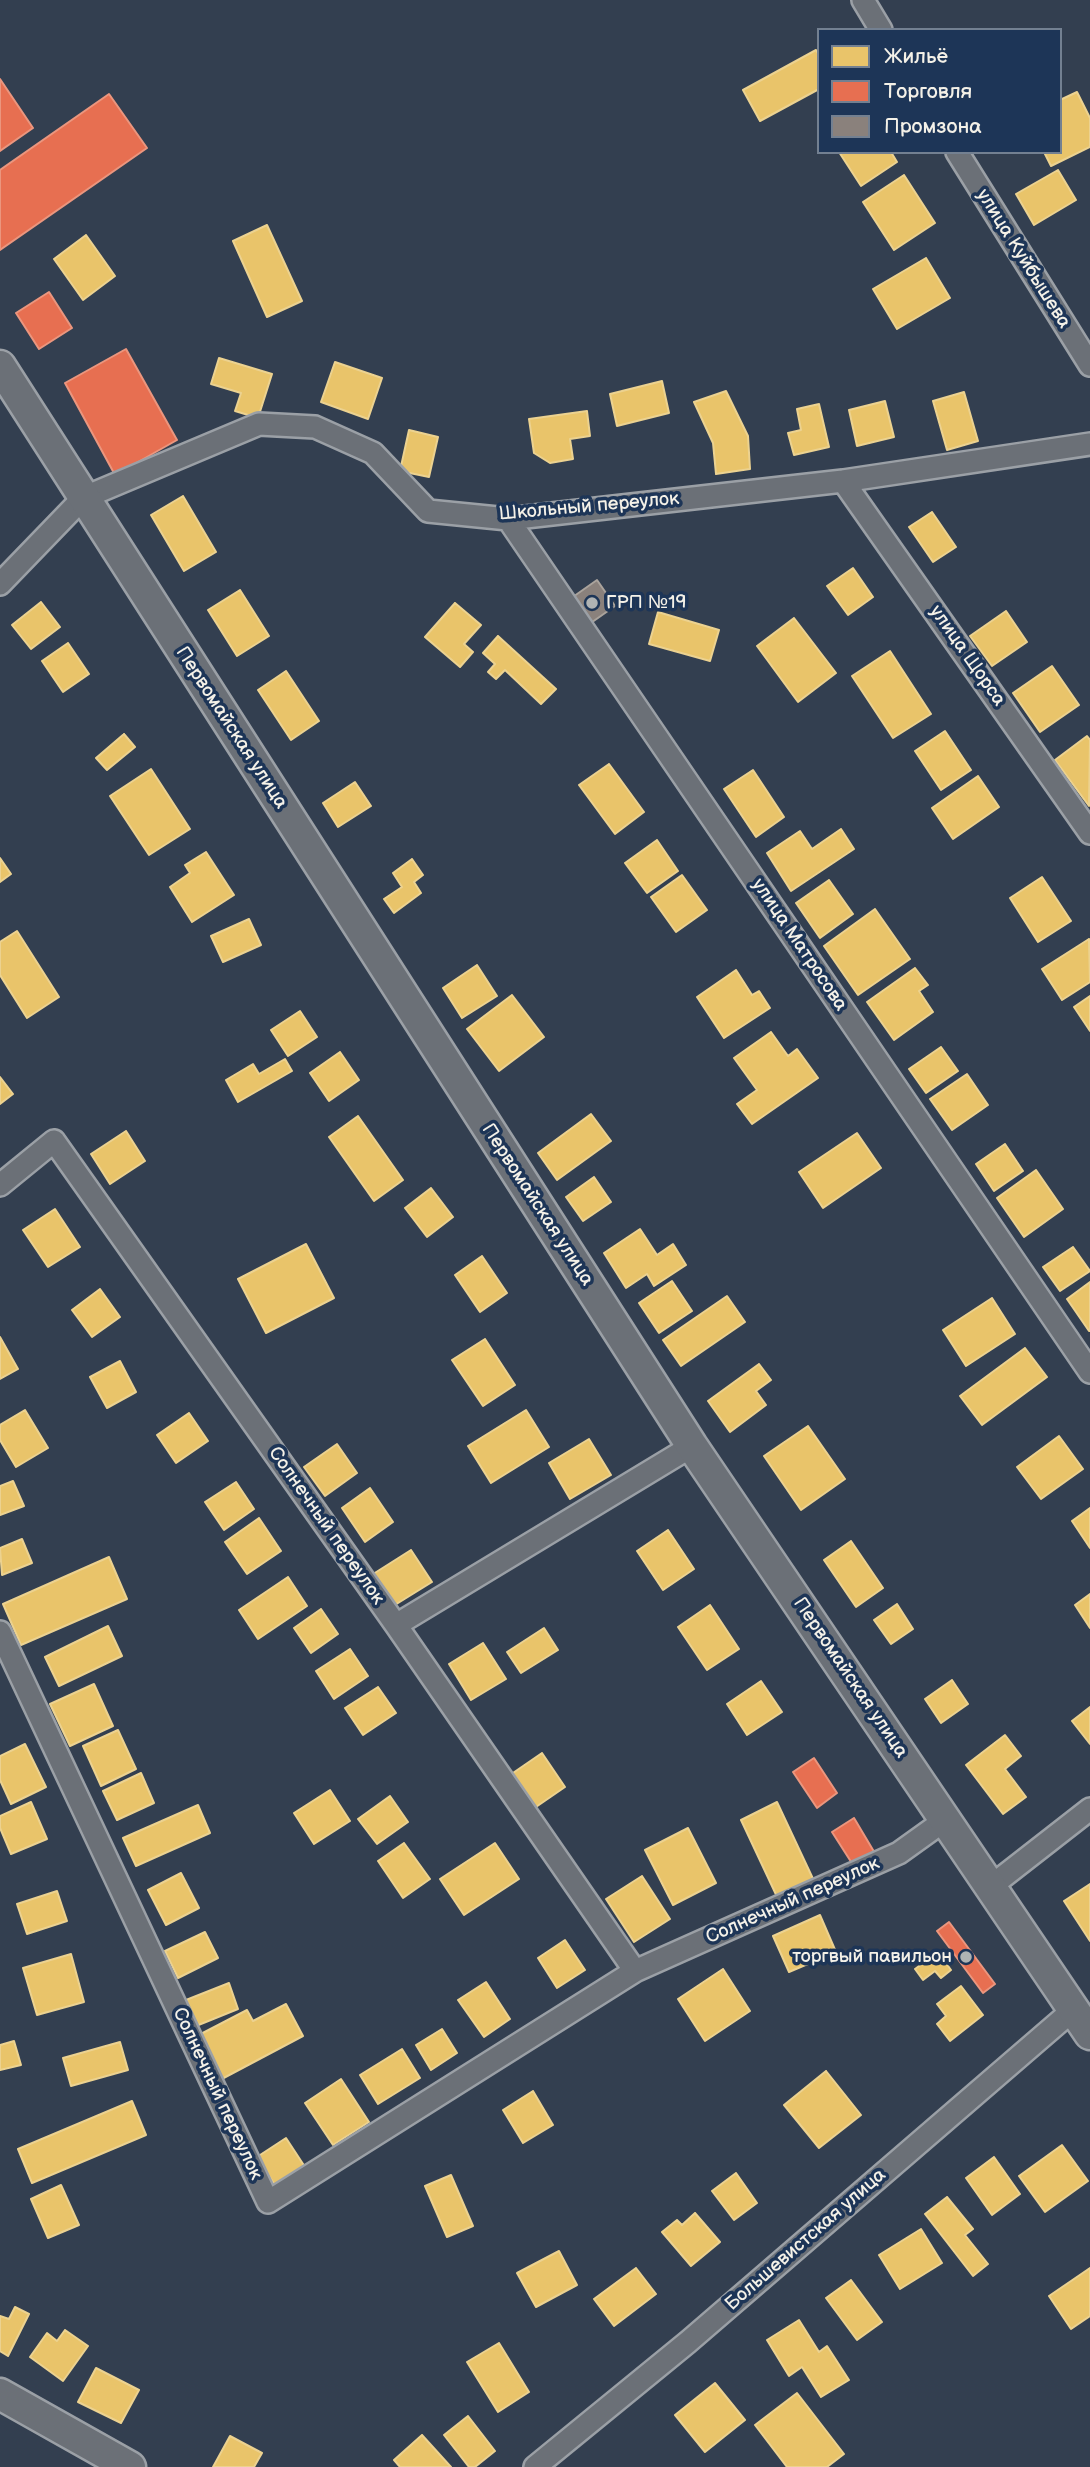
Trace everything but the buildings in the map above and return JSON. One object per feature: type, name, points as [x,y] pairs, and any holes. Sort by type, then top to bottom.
[{"type":"main road","name":"Первомайская улица","points":[[0,366],[692,1446],[1090,2034]]},
{"type":"main road","points":[[0,2394],[130,2467]]},
{"type":"street","points":[[863,0],[880,28]]},
{"type":"street","name":"улица Куйбышева","points":[[958,154],[1090,365]]},
{"type":"street","name":"Школьный переулок","points":[[0,584],[83,498],[259,425],[315,427],[373,453],[428,511],[508,519],[843,481],[1090,444]]},
{"type":"street","name":"улица Щорса","points":[[843,481],[1090,833]]},
{"type":"street","name":"улица Матросова","points":[[508,519],[1090,1372]]},
{"type":"street","name":"Солнечный переулок","points":[[0,1185],[54,1141],[396,1625],[635,1972]]},
{"type":"street","points":[[396,1625],[692,1446]]},
{"type":"street","name":"Солнечный переулок","points":[[0,1632],[268,2202],[635,1972],[899,1853],[945,1820]]},
{"type":"street","points":[[990,1887],[1090,1809]]},
{"type":"street","name":"Большевистская улица","points":[[536,2467],[688,2342],[1073,2010]]},
{"type":"place","name":"ГРП №19","points":[[592,603]]},
{"type":"place","name":"торгвый павильон","points":[[966,1957]]}]
